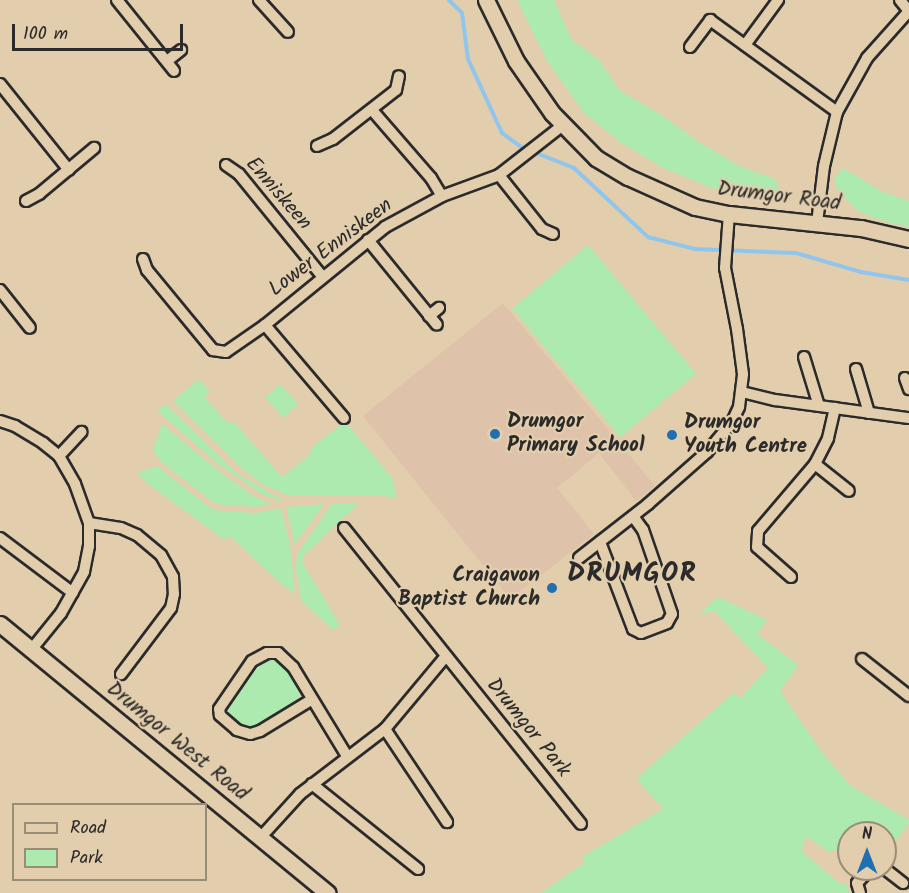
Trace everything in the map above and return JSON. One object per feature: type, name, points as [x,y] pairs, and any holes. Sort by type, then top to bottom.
[{"type":"street","points":[[117,0],[174,71]]},
{"type":"street","points":[[259,0],[288,32]]},
{"type":"street","name":"Drumgor Road","points":[[486,0],[516,61],[563,125],[596,158],[628,177],[695,207],[729,214],[861,228],[909,239]]},
{"type":"street","points":[[745,45],[778,0]]},
{"type":"street","points":[[817,223],[824,166],[837,112],[867,58],[909,11],[900,0]]},
{"type":"street","points":[[690,47],[710,20],[837,112]]},
{"type":"street","points":[[167,61],[181,50]]},
{"type":"street","points":[[317,146],[333,139],[396,90],[399,76]]},
{"type":"street","points":[[0,84],[69,170]]},
{"type":"street","points":[[372,110],[431,178],[442,196]]},
{"type":"street","name":"Lower Enniskeen","points":[[143,259],[147,270],[213,350],[216,358],[233,350],[385,227],[442,196],[499,175],[563,125]]},
{"type":"street","points":[[26,201],[39,194],[94,148]]},
{"type":"street","name":"Enniskeen","points":[[226,165],[239,174],[322,276]]},
{"type":"street","points":[[499,175],[542,230],[553,234]]},
{"type":"street","points":[[579,558],[633,516],[721,437],[732,422],[742,392],[738,329],[725,268],[729,214]]},
{"type":"street","points":[[368,240],[437,325]]},
{"type":"street","points":[[0,290],[30,328]]},
{"type":"street","points":[[429,315],[439,308]]},
{"type":"street","points":[[265,325],[344,418]]},
{"type":"street","points":[[804,357],[819,406]]},
{"type":"street","points":[[856,369],[869,413]]},
{"type":"street","points":[[905,378],[909,389]]},
{"type":"street","points":[[742,392],[819,406],[909,418]]},
{"type":"street","points":[[791,577],[757,547],[758,531],[815,464],[828,438],[835,408]]},
{"type":"street","points":[[0,421],[34,437],[59,456],[79,493],[89,523],[86,563],[73,593],[61,614],[31,650]]},
{"type":"street","points":[[59,456],[81,432]]},
{"type":"street","points":[[815,464],[849,491]]},
{"type":"street","points":[[600,542],[633,629],[640,633],[667,623],[672,614],[643,530],[633,516]]},
{"type":"street","points":[[89,523],[122,528],[137,535],[161,555],[173,577],[174,594],[171,609],[121,674]]},
{"type":"street","name":"Drumgor Park","points":[[344,528],[581,824]]},
{"type":"street","points":[[0,538],[73,593]]},
{"type":"street","name":"Drumgor West Road","points":[[0,624],[328,893]]},
{"type":"street","points":[[311,700],[260,731],[250,734],[237,730],[220,716],[219,709],[252,661],[267,653],[278,653],[286,658],[347,756]]},
{"type":"street","points":[[261,837],[312,783],[385,729],[446,656]]},
{"type":"street","points":[[862,659],[909,696]]},
{"type":"street","points":[[385,729],[447,822]]},
{"type":"street","points":[[312,783],[418,869]]},
{"type":"street","points":[[897,878],[903,883]]},
{"type":"shaded area","name":"Drumgor Primary School","points":[[503,303],[655,486],[636,501],[599,453],[557,488],[594,534],[510,599],[363,416]]},
{"type":"green space","points":[[517,0],[554,0],[572,40],[599,60],[620,91],[741,167],[775,179],[781,193],[773,202],[732,196],[663,168],[620,142],[584,113],[547,61]]},
{"type":"green space","points":[[843,168],[883,192],[909,201],[909,227],[883,221],[857,211],[837,189],[834,178]]},
{"type":"green space","points":[[588,245],[696,374],[620,437],[512,309]]},
{"type":"green space","points":[[199,379],[210,391],[204,397],[229,424],[233,421],[282,477],[312,453],[309,450],[345,421],[392,478],[397,498],[376,495],[289,496],[262,484],[241,468],[173,401]]},
{"type":"green space","points":[[280,384],[298,404],[283,417],[265,397]]},
{"type":"green space","points":[[166,404],[236,473],[283,500],[280,501],[260,493],[217,463],[157,411]]},
{"type":"green space","points":[[162,424],[224,475],[254,496],[271,504],[254,507],[215,504],[160,461],[153,450]]},
{"type":"green space","points":[[157,466],[213,510],[255,513],[281,508],[290,544],[295,593],[283,586],[231,537],[223,539],[148,484],[137,473]]},
{"type":"green space","points":[[324,504],[295,544],[286,507]]},
{"type":"green space","points":[[332,504],[358,504],[304,555],[302,562],[340,625],[333,630],[301,600],[296,568],[297,554]]},
{"type":"green space","points":[[718,597],[767,620],[757,634],[798,665],[780,691],[823,754],[851,786],[909,820],[909,823],[897,840],[897,821],[837,821],[837,850],[835,849],[830,853],[806,836],[801,851],[839,883],[846,883],[850,893],[541,893],[584,863],[582,857],[663,809],[636,779],[733,693],[740,698],[768,668],[714,611],[698,615]]},
{"type":"green space","points":[[268,658],[282,663],[299,691],[299,697],[295,704],[252,728],[242,727],[226,711],[226,703],[256,665]]},
{"type":"waterway","points":[[449,0],[462,13],[468,59],[502,133],[521,147],[574,168],[648,237],[695,249],[796,253],[861,272],[909,280]]},
{"type":"place","name":"Drumgor Primary School","points":[[495,434]]},
{"type":"place","name":"Drumgor Youth Centre","points":[[672,435]]},
{"type":"place","name":"Craigavon Baptist Church","points":[[552,588]]},
{"type":"district","name":"DRUMGOR","points":[[632,574]]}]
